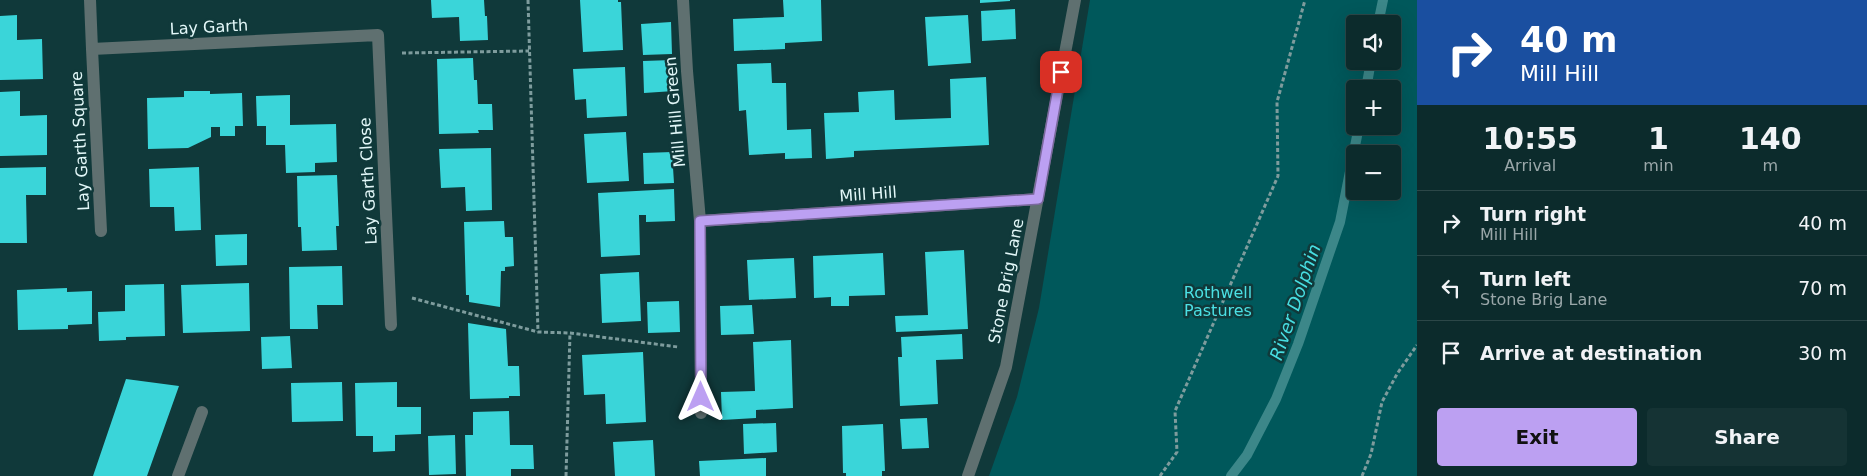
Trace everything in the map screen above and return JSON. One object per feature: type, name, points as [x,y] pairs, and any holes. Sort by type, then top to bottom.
[{"type":"street","points":[[90,0],[92,50]]},
{"type":"street","name":"Mill Hill Green","points":[[684,0],[687,71],[700,221],[701,413]]},
{"type":"street","name":"Stone Brig Lane","points":[[968,476],[1006,367],[1075,0]]},
{"type":"street","name":"Lay Garth","points":[[92,50],[378,35]]},
{"type":"street","name":"Lay Garth Close","points":[[378,35],[391,325]]},
{"type":"street","name":"Lay Garth Square","points":[[92,50],[100,231]]},
{"type":"street","name":"Mill Hill","points":[[700,221],[1038,199]]},
{"type":"street","points":[[178,476],[202,412]]},
{"type":"path","points":[[528,0],[538,332]]},
{"type":"path","points":[[1160,476],[1177,452],[1175,410],[1278,176],[1277,102],[1305,0]]},
{"type":"path","points":[[378,53],[529,51]]},
{"type":"path","points":[[390,292],[538,332],[570,333],[701,350]]},
{"type":"path","points":[[566,476],[570,333]]},
{"type":"path","points":[[1362,476],[1371,454],[1382,402],[1397,374],[1417,345]]},
{"type":"green space","name":"Rothwell Pastures","points":[[1090,0],[1417,0],[1417,476],[989,476],[1017,397],[1039,308]]},
{"type":"building","points":[[431,0],[484,0],[488,40],[460,41],[459,17],[432,18]]},
{"type":"building","points":[[580,0],[618,0],[618,2],[621,2],[623,50],[583,52]]},
{"type":"building","points":[[783,0],[821,0],[822,41],[785,43],[785,49],[734,51],[733,19],[784,17]]},
{"type":"building","points":[[980,0],[1010,0],[1010,1],[980,3]]},
{"type":"building","points":[[1015,9],[1016,39],[982,41],[981,11]]},
{"type":"building","points":[[17,15],[17,40],[42,39],[43,79],[0,80],[0,16]]},
{"type":"building","points":[[968,15],[971,63],[928,66],[925,17]]},
{"type":"building","points":[[671,22],[672,54],[643,55],[641,24]]},
{"type":"building","points":[[473,58],[474,80],[477,80],[478,104],[492,104],[493,130],[478,130],[479,133],[439,134],[437,59]]},
{"type":"building","points":[[672,60],[674,91],[644,93],[643,61]]},
{"type":"building","points":[[771,63],[772,83],[786,83],[787,130],[811,129],[812,158],[785,159],[785,153],[749,155],[746,110],[739,111],[737,64]]},
{"type":"building","points":[[625,67],[627,116],[587,118],[586,99],[575,100],[573,69]]},
{"type":"building","points":[[986,77],[989,145],[854,151],[854,157],[826,159],[824,113],[859,112],[858,92],[894,90],[895,120],[951,118],[950,79]]},
{"type":"building","points":[[20,91],[20,116],[47,115],[47,155],[0,156],[0,92]]},
{"type":"building","points":[[184,91],[210,91],[210,94],[242,93],[243,126],[235,126],[235,136],[220,136],[220,127],[211,127],[211,137],[188,148],[148,149],[147,98],[184,97]]},
{"type":"building","points":[[290,95],[290,125],[336,124],[337,162],[315,163],[315,172],[286,173],[285,145],[266,145],[266,126],[257,126],[256,96]]},
{"type":"building","points":[[626,132],[629,181],[587,183],[584,134]]},
{"type":"building","points":[[491,148],[492,210],[466,211],[465,187],[441,188],[439,149]]},
{"type":"building","points":[[672,152],[674,183],[644,184],[643,153]]},
{"type":"building","points":[[46,167],[46,195],[26,195],[27,243],[0,243],[0,168]]},
{"type":"building","points":[[199,167],[201,230],[175,231],[174,207],[150,207],[149,169]]},
{"type":"building","points":[[337,175],[339,226],[336,226],[337,250],[302,251],[301,227],[298,227],[297,176]]},
{"type":"building","points":[[674,189],[675,221],[646,222],[646,215],[639,215],[640,255],[601,257],[598,193]]},
{"type":"building","points":[[504,221],[505,237],[513,237],[514,266],[505,267],[505,271],[501,271],[500,307],[469,302],[469,295],[466,295],[464,222]]},
{"type":"building","points":[[247,234],[247,265],[216,266],[215,235]]},
{"type":"building","points":[[964,250],[968,329],[896,332],[895,316],[928,315],[925,252]]},
{"type":"building","points":[[883,253],[885,295],[849,296],[849,306],[831,306],[831,297],[814,298],[813,256]]},
{"type":"building","points":[[794,258],[796,298],[749,300],[747,260]]},
{"type":"building","points":[[342,266],[343,305],[317,305],[318,329],[290,329],[289,267]]},
{"type":"building","points":[[639,272],[641,321],[602,323],[600,274]]},
{"type":"building","points":[[249,283],[250,331],[183,333],[181,285]]},
{"type":"building","points":[[164,284],[165,336],[126,337],[126,340],[99,341],[98,312],[125,311],[125,285]]},
{"type":"building","points":[[67,288],[67,292],[92,291],[92,324],[68,325],[68,329],[18,330],[17,290]]},
{"type":"building","points":[[679,301],[680,332],[648,333],[647,302]]},
{"type":"building","points":[[752,305],[754,334],[721,335],[720,306]]},
{"type":"building","points":[[468,323],[506,329],[508,366],[519,366],[520,396],[470,399]]},
{"type":"building","points":[[962,334],[963,359],[936,360],[938,404],[900,406],[898,357],[902,357],[901,337]]},
{"type":"building","points":[[290,336],[292,368],[262,369],[261,337]]},
{"type":"building","points":[[791,340],[793,408],[756,410],[756,418],[722,420],[721,392],[755,391],[753,342]]},
{"type":"building","points":[[643,352],[646,422],[606,424],[605,394],[584,395],[582,355]]},
{"type":"building","points":[[126,379],[179,386],[147,476],[93,476]]},
{"type":"building","points":[[342,382],[343,421],[292,422],[291,383]]},
{"type":"building","points":[[397,382],[397,407],[421,407],[421,434],[395,435],[395,451],[373,452],[373,436],[356,436],[355,383]]},
{"type":"building","points":[[509,411],[510,445],[533,445],[534,469],[511,469],[511,476],[466,476],[465,435],[473,435],[473,412]]},
{"type":"building","points":[[927,418],[929,448],[902,449],[900,419]]},
{"type":"building","points":[[776,423],[777,452],[744,454],[743,424]]},
{"type":"building","points":[[883,424],[885,471],[882,471],[882,476],[846,476],[846,473],[843,473],[842,426]]},
{"type":"building","points":[[455,435],[456,474],[429,475],[428,436]]},
{"type":"building","points":[[653,440],[655,476],[615,476],[613,442]]},
{"type":"building","points":[[766,458],[766,476],[700,476],[699,461]]},
{"type":"waterway","name":"River Dolphin","points":[[1380,15],[1383,0]]},
{"type":"waterway","name":"River Dolphin","points":[[1368,80],[1369,70]]},
{"type":"waterway","name":"River Dolphin","points":[[1231,476],[1247,455],[1276,399],[1298,344],[1340,222],[1357,135]]},
{"type":"route","points":[[701,397],[700,221],[1038,199],[1061,72]]}]
